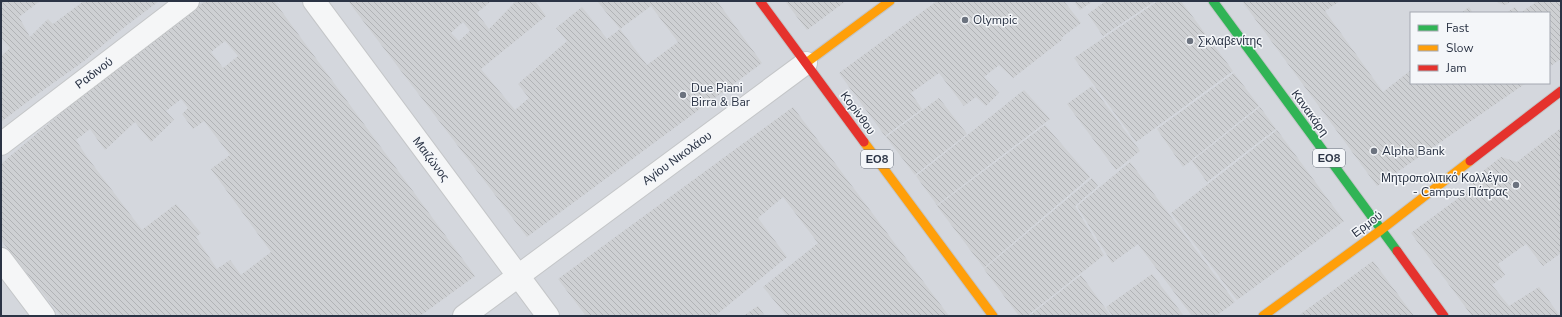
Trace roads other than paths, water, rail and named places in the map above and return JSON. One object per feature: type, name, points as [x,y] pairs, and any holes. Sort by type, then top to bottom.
[{"type":"main road","name":"Κορίνθου","points":[[760,1],[993,316]]},
{"type":"main road","name":"Αγίου Νικολάου","points":[[806,63],[890,1]]},
{"type":"main road","name":"Κανακάρη","points":[[1213,1],[1444,316]]},
{"type":"main road","name":"Ερμού","points":[[1263,316],[1381,230],[1561,91]]},
{"type":"street","name":"Ραδινού","points":[[1,144],[188,1]]},
{"type":"street","name":"Μαιζώνος","points":[[314,1],[548,316]]},
{"type":"street","name":"Αγίου Νικολάου","points":[[464,316],[806,63]]},
{"type":"street","points":[[5,272],[44,316]]},
{"type":"place","name":"Olympic","points":[[965,20]]},
{"type":"place","name":"Σκλαβενίτης","points":[[1190,41]]},
{"type":"place","name":"Due Piani Birra & Bar","points":[[683,95]]},
{"type":"place","name":"Alpha Bank","points":[[1374,151]]},
{"type":"place","name":"Μητροπολιτικό Κολλέγιο - Campus Πάτρας","points":[[1516,185]]}]
